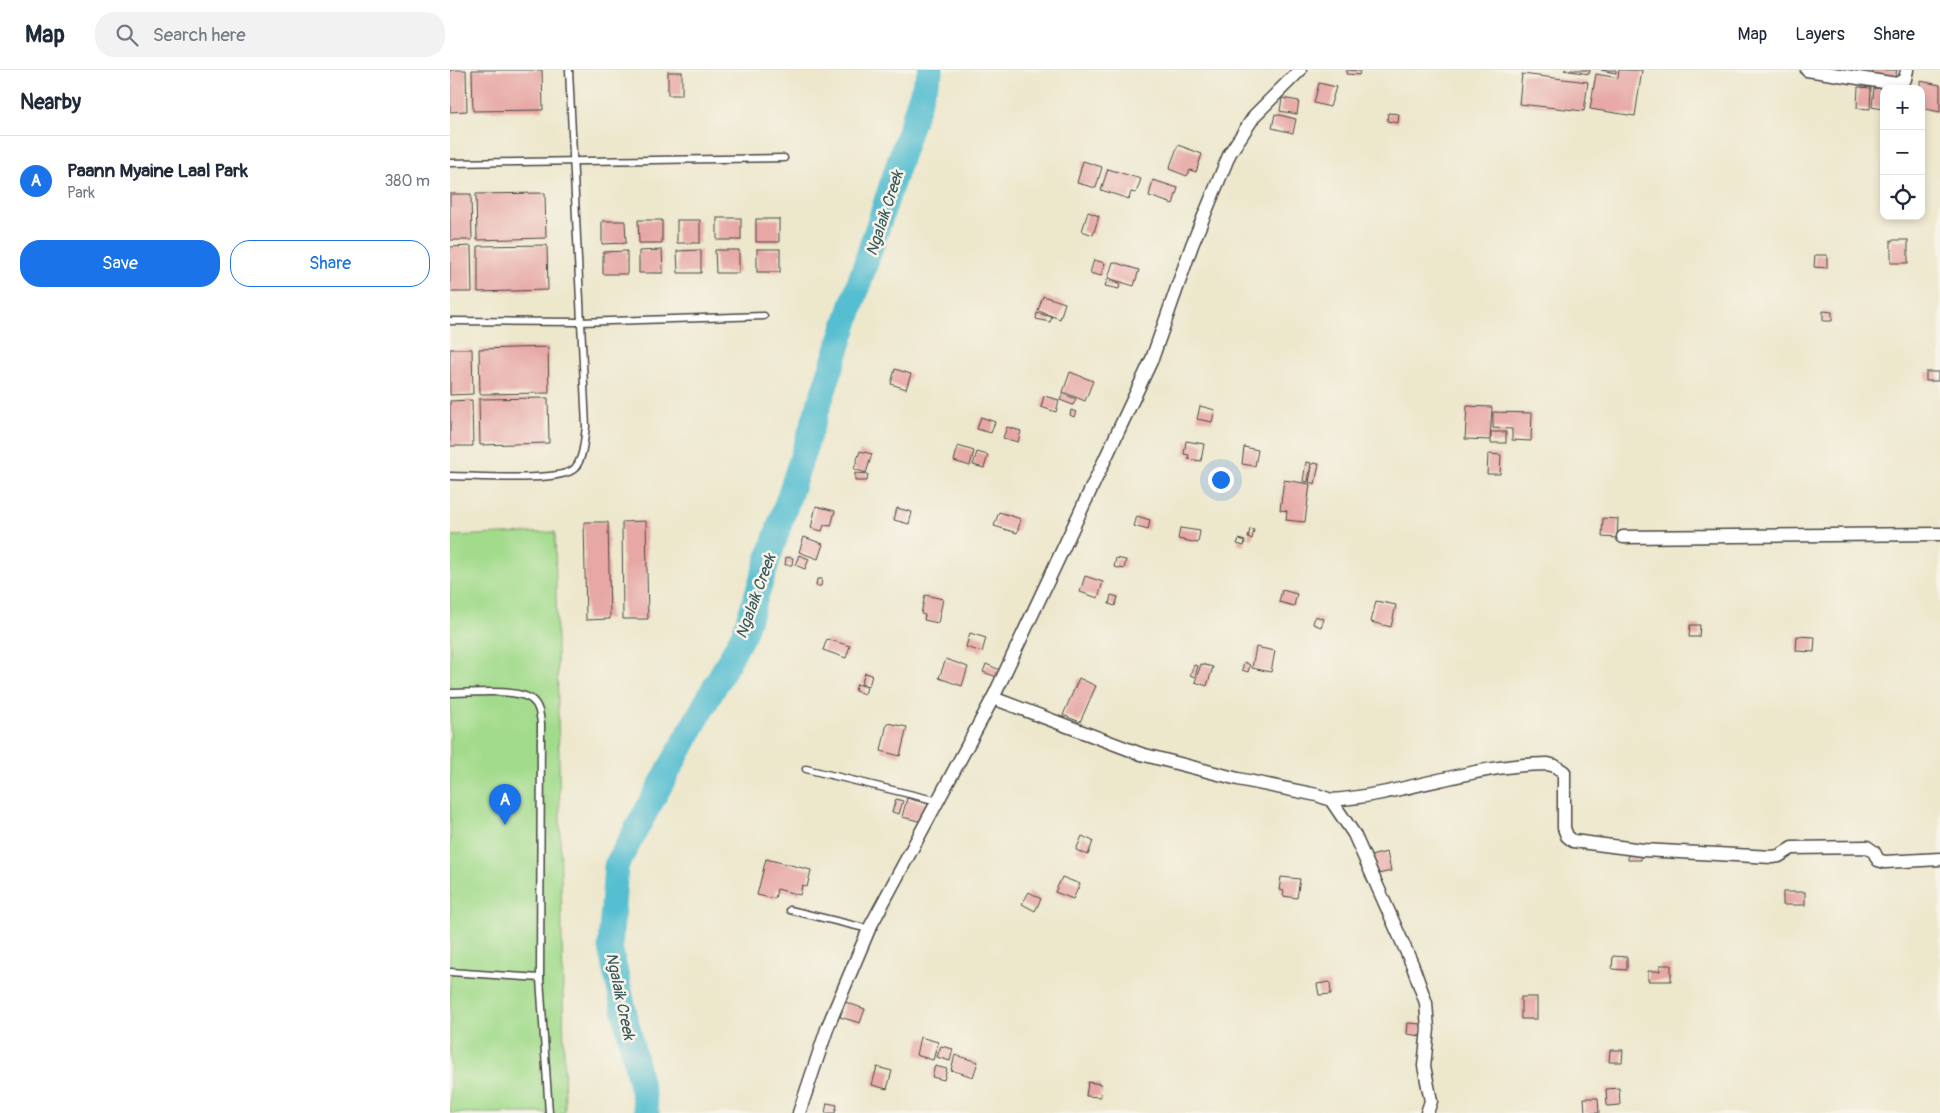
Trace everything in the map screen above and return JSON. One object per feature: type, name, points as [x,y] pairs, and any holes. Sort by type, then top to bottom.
[{"type":"street","points":[[799,1113],[828,1026],[869,929],[993,698],[1152,359],[1192,245],[1230,153],[1255,115],[1300,70]]},
{"type":"street","points":[[1807,70],[1898,84],[1905,79],[1907,70]]},
{"type":"street","points":[[1623,537],[1940,534]]},
{"type":"street","points":[[993,698],[1141,754],[1238,779],[1317,795],[1331,800],[1363,798],[1417,784],[1498,768],[1548,764],[1564,772],[1564,828],[1567,836],[1573,841],[1644,850],[1772,857],[1792,848],[1867,847],[1874,852],[1878,860],[1885,862],[1940,859]]},
{"type":"street","points":[[1331,800],[1354,834],[1412,964],[1426,1003],[1428,1029],[1424,1066],[1431,1101],[1427,1113]]},
{"type":"lane","points":[[450,476],[544,477],[565,473],[575,468],[581,454],[586,427],[569,70]]},
{"type":"lane","points":[[450,163],[784,158]]},
{"type":"lane","points":[[450,321],[580,322],[764,316]]},
{"type":"lane","points":[[450,693],[515,693],[530,698],[539,709],[541,724],[540,978],[549,1113]]},
{"type":"lane","points":[[806,769],[938,801]]},
{"type":"lane","points":[[790,910],[869,929]]},
{"type":"lane","points":[[450,972],[540,978]]},
{"type":"green space","points":[[555,532],[565,1113],[450,1113],[450,536]]},
{"type":"building","points":[[450,70],[466,70],[467,111],[450,112]]},
{"type":"building","points":[[472,70],[542,70],[543,110],[473,111]]},
{"type":"building","points":[[1347,70],[1360,71],[1359,75],[1346,74]]},
{"type":"building","points":[[1564,70],[1590,70],[1589,74]]},
{"type":"building","points":[[1601,70],[1616,70],[1616,73]]},
{"type":"building","points":[[1619,70],[1642,70],[1635,116],[1590,109],[1596,74],[1618,78]]},
{"type":"building","points":[[1874,70],[1897,70],[1894,80],[1872,74]]},
{"type":"building","points":[[668,72],[682,72],[682,95],[668,95]]},
{"type":"building","points":[[1522,74],[1588,82],[1584,111],[1519,104]]},
{"type":"building","points":[[1920,81],[1940,85],[1940,112],[1925,109],[1925,85],[1920,85]]},
{"type":"building","points":[[1319,83],[1336,87],[1330,107],[1314,103]]},
{"type":"building","points":[[1858,87],[1871,88],[1870,109],[1857,108]]},
{"type":"building","points":[[1874,88],[1880,89],[1880,108],[1872,107]]},
{"type":"building","points":[[1282,98],[1299,101],[1297,114],[1280,111]]},
{"type":"building","points":[[1388,113],[1399,114],[1398,123],[1387,121]]},
{"type":"building","points":[[1275,114],[1296,119],[1293,133],[1272,128]]},
{"type":"building","points":[[1178,145],[1202,154],[1196,172],[1190,170],[1187,176],[1169,169]]},
{"type":"building","points":[[1083,161],[1102,167],[1096,188],[1077,183]]},
{"type":"building","points":[[1108,169],[1141,179],[1136,193],[1131,192],[1129,199],[1101,190]]},
{"type":"building","points":[[1153,180],[1178,188],[1173,204],[1149,196]]},
{"type":"building","points":[[545,193],[546,238],[477,240],[476,194]]},
{"type":"building","points":[[450,194],[471,194],[472,240],[450,240]]},
{"type":"building","points":[[1088,212],[1099,216],[1093,235],[1082,231]]},
{"type":"building","points":[[717,218],[741,218],[741,240],[717,240]]},
{"type":"building","points":[[756,219],[779,219],[779,242],[756,242]]},
{"type":"building","points":[[638,220],[662,220],[662,243],[639,243]]},
{"type":"building","points":[[677,220],[700,220],[700,243],[677,243]]},
{"type":"building","points":[[602,221],[625,221],[626,243],[602,244]]},
{"type":"building","points":[[1891,240],[1908,240],[1908,263],[1891,263]]},
{"type":"building","points":[[547,245],[548,290],[478,292],[478,246]]},
{"type":"building","points":[[471,246],[472,292],[450,292],[450,247]]},
{"type":"building","points":[[757,249],[780,249],[780,272],[757,272]]},
{"type":"building","points":[[662,250],[663,273],[639,273],[639,251]]},
{"type":"building","points":[[701,250],[701,273],[678,273],[677,251]]},
{"type":"building","points":[[715,250],[739,250],[739,273],[716,273]]},
{"type":"building","points":[[627,251],[627,274],[603,274],[603,252]]},
{"type":"building","points":[[1815,255],[1827,255],[1827,268],[1814,267]]},
{"type":"building","points":[[1094,260],[1105,263],[1101,276],[1090,273]]},
{"type":"building","points":[[1113,262],[1139,270],[1134,286],[1108,278]]},
{"type":"building","points":[[1107,280],[1120,283],[1119,289],[1105,286]]},
{"type":"building","points":[[1043,296],[1065,303],[1060,319],[1038,311]]},
{"type":"building","points":[[1823,311],[1832,312],[1832,321],[1823,321]]},
{"type":"building","points":[[1037,313],[1052,317],[1050,322],[1036,319]]},
{"type":"building","points":[[548,347],[549,393],[480,394],[479,349]]},
{"type":"building","points":[[450,349],[472,349],[473,394],[450,395]]},
{"type":"building","points":[[895,369],[911,374],[906,389],[891,384]]},
{"type":"building","points":[[1070,372],[1093,381],[1085,401],[1063,392]]},
{"type":"building","points":[[1926,372],[1938,372],[1938,381],[1926,381]]},
{"type":"building","points":[[1063,394],[1076,399],[1073,405],[1060,400]]},
{"type":"building","points":[[1044,396],[1059,400],[1056,412],[1041,407]]},
{"type":"building","points":[[548,398],[549,443],[480,445],[479,399]]},
{"type":"building","points":[[472,400],[473,446],[450,446],[450,401]]},
{"type":"building","points":[[1200,406],[1215,410],[1212,422],[1197,419]]},
{"type":"building","points":[[1467,406],[1492,407],[1490,440],[1465,439]]},
{"type":"building","points":[[1071,410],[1076,412],[1074,417],[1070,415]]},
{"type":"building","points":[[1493,412],[1532,413],[1531,441],[1512,440],[1512,429],[1493,428]]},
{"type":"building","points":[[981,417],[995,422],[991,433],[977,429]]},
{"type":"building","points":[[1007,427],[1021,431],[1018,442],[1003,438]]},
{"type":"building","points":[[1491,432],[1506,432],[1506,443],[1491,443]]},
{"type":"building","points":[[1186,441],[1204,444],[1201,461],[1188,459],[1189,455],[1184,454]]},
{"type":"building","points":[[958,446],[974,451],[970,466],[954,461]]},
{"type":"building","points":[[1244,447],[1258,450],[1255,466],[1242,464]]},
{"type":"building","points":[[860,451],[872,454],[866,473],[854,469]]},
{"type":"building","points":[[977,452],[988,455],[984,468],[973,465]]},
{"type":"building","points":[[1488,454],[1501,455],[1500,474],[1487,474]]},
{"type":"building","points":[[1306,462],[1311,463],[1308,482],[1303,481]]},
{"type":"building","points":[[1313,463],[1319,464],[1315,484],[1309,482]]},
{"type":"building","points":[[855,473],[868,474],[867,481],[855,481]]},
{"type":"building","points":[[1284,480],[1310,484],[1305,522],[1286,520],[1287,511],[1280,510]]},
{"type":"building","points":[[816,506],[835,511],[831,526],[824,525],[822,531],[811,528]]},
{"type":"building","points":[[897,508],[912,512],[909,524],[894,520]]},
{"type":"building","points":[[999,512],[1021,519],[1017,533],[994,526]]},
{"type":"building","points":[[1137,516],[1150,520],[1148,530],[1134,526]]},
{"type":"building","points":[[1603,518],[1618,519],[1617,538],[1602,537]]},
{"type":"building","points":[[646,521],[648,619],[623,619],[622,522]]},
{"type":"building","points":[[584,522],[608,522],[610,619],[586,620]]},
{"type":"building","points":[[1180,528],[1200,531],[1198,543],[1178,539]]},
{"type":"building","points":[[1250,529],[1254,530],[1252,539],[1248,538]]},
{"type":"building","points":[[804,537],[823,544],[818,559],[799,552]]},
{"type":"building","points":[[1239,539],[1245,541],[1244,546],[1237,544]]},
{"type":"building","points":[[799,555],[809,559],[805,569],[795,565]]},
{"type":"building","points":[[786,557],[793,558],[792,565],[785,565]]},
{"type":"building","points":[[1116,558],[1126,560],[1124,569],[1114,567]]},
{"type":"building","points":[[1085,576],[1103,582],[1098,598],[1080,592]]},
{"type":"building","points":[[817,579],[822,579],[821,586],[816,586]]},
{"type":"building","points":[[1282,590],[1297,594],[1294,606],[1279,602]]},
{"type":"building","points":[[925,595],[943,599],[938,623],[924,620],[925,615],[921,614]]},
{"type":"building","points":[[1111,595],[1118,597],[1115,606],[1109,604]]},
{"type":"building","points":[[1376,601],[1396,605],[1391,627],[1371,622]]},
{"type":"building","points":[[1315,616],[1324,619],[1321,627],[1313,624]]},
{"type":"building","points":[[1690,625],[1700,625],[1699,637],[1689,637]]},
{"type":"building","points":[[970,633],[986,638],[982,652],[966,647]]},
{"type":"building","points":[[1797,636],[1815,637],[1814,652],[1796,651]]},
{"type":"building","points":[[827,639],[850,646],[846,658],[823,650]]},
{"type":"building","points":[[1256,647],[1275,651],[1271,672],[1252,668]]},
{"type":"building","points":[[946,659],[968,667],[962,686],[939,678]]},
{"type":"building","points":[[1244,662],[1250,665],[1248,672],[1242,670]]},
{"type":"building","points":[[986,664],[1000,670],[997,677],[983,672]]},
{"type":"building","points":[[1201,664],[1213,667],[1207,686],[1195,682]]},
{"type":"building","points":[[1194,665],[1198,666],[1195,677],[1190,675]]},
{"type":"building","points":[[865,673],[872,675],[869,686],[861,684]]},
{"type":"building","points":[[1079,678],[1096,686],[1080,722],[1063,715]]},
{"type":"building","points":[[857,684],[867,687],[865,694],[855,691]]},
{"type":"building","points":[[887,723],[907,727],[900,756],[881,751]]},
{"type":"building","points":[[907,798],[928,804],[923,822],[902,817]]},
{"type":"building","points":[[896,799],[903,801],[899,814],[892,812]]},
{"type":"building","points":[[1082,836],[1093,841],[1088,855],[1076,850]]},
{"type":"building","points":[[1628,850],[1641,851],[1641,860],[1628,860]]},
{"type":"building","points":[[1387,852],[1391,871],[1374,875],[1370,856]]},
{"type":"building","points":[[766,859],[811,870],[807,887],[802,885],[800,895],[777,889],[775,899],[757,895]]},
{"type":"building","points":[[1062,877],[1080,884],[1073,899],[1055,892]]},
{"type":"building","points":[[1281,877],[1300,879],[1297,898],[1283,896],[1284,891],[1279,890]]},
{"type":"building","points":[[1029,892],[1041,899],[1035,911],[1022,904]]},
{"type":"building","points":[[1783,892],[1805,892],[1805,905],[1783,905]]},
{"type":"building","points":[[1613,956],[1627,957],[1627,970],[1612,969]]},
{"type":"building","points":[[1660,965],[1671,965],[1671,981],[1648,981],[1648,971],[1660,971]]},
{"type":"building","points":[[1330,982],[1331,994],[1319,995],[1317,984]]},
{"type":"building","points":[[1521,997],[1537,997],[1537,1019],[1521,1019]]},
{"type":"building","points":[[845,1002],[865,1009],[860,1023],[840,1017]]},
{"type":"building","points":[[1408,1023],[1422,1024],[1421,1036],[1407,1034]]},
{"type":"building","points":[[920,1037],[938,1042],[933,1060],[916,1055]]},
{"type":"building","points":[[941,1046],[953,1049],[950,1061],[937,1057]]},
{"type":"building","points":[[1610,1050],[1623,1050],[1622,1062],[1609,1062]]},
{"type":"building","points":[[955,1055],[978,1062],[973,1077],[951,1070]]},
{"type":"building","points":[[935,1066],[947,1069],[944,1080],[932,1077]]},
{"type":"building","points":[[877,1067],[892,1071],[887,1089],[872,1085]]},
{"type":"building","points":[[1088,1082],[1101,1084],[1100,1097],[1086,1096]]},
{"type":"building","points":[[1619,1088],[1620,1105],[1607,1106],[1606,1089]]},
{"type":"building","points":[[1584,1098],[1598,1098],[1599,1113],[1585,1113]]},
{"type":"building","points":[[827,1103],[837,1105],[835,1113],[825,1113]]},
{"type":"waterway","name":"Ngalaik Creek","points":[[647,1113],[610,947],[616,866],[744,633],[923,89],[931,70]]},
{"type":"place","name":"Paann Myaine Laal Park","points":[[505,825]]}]
